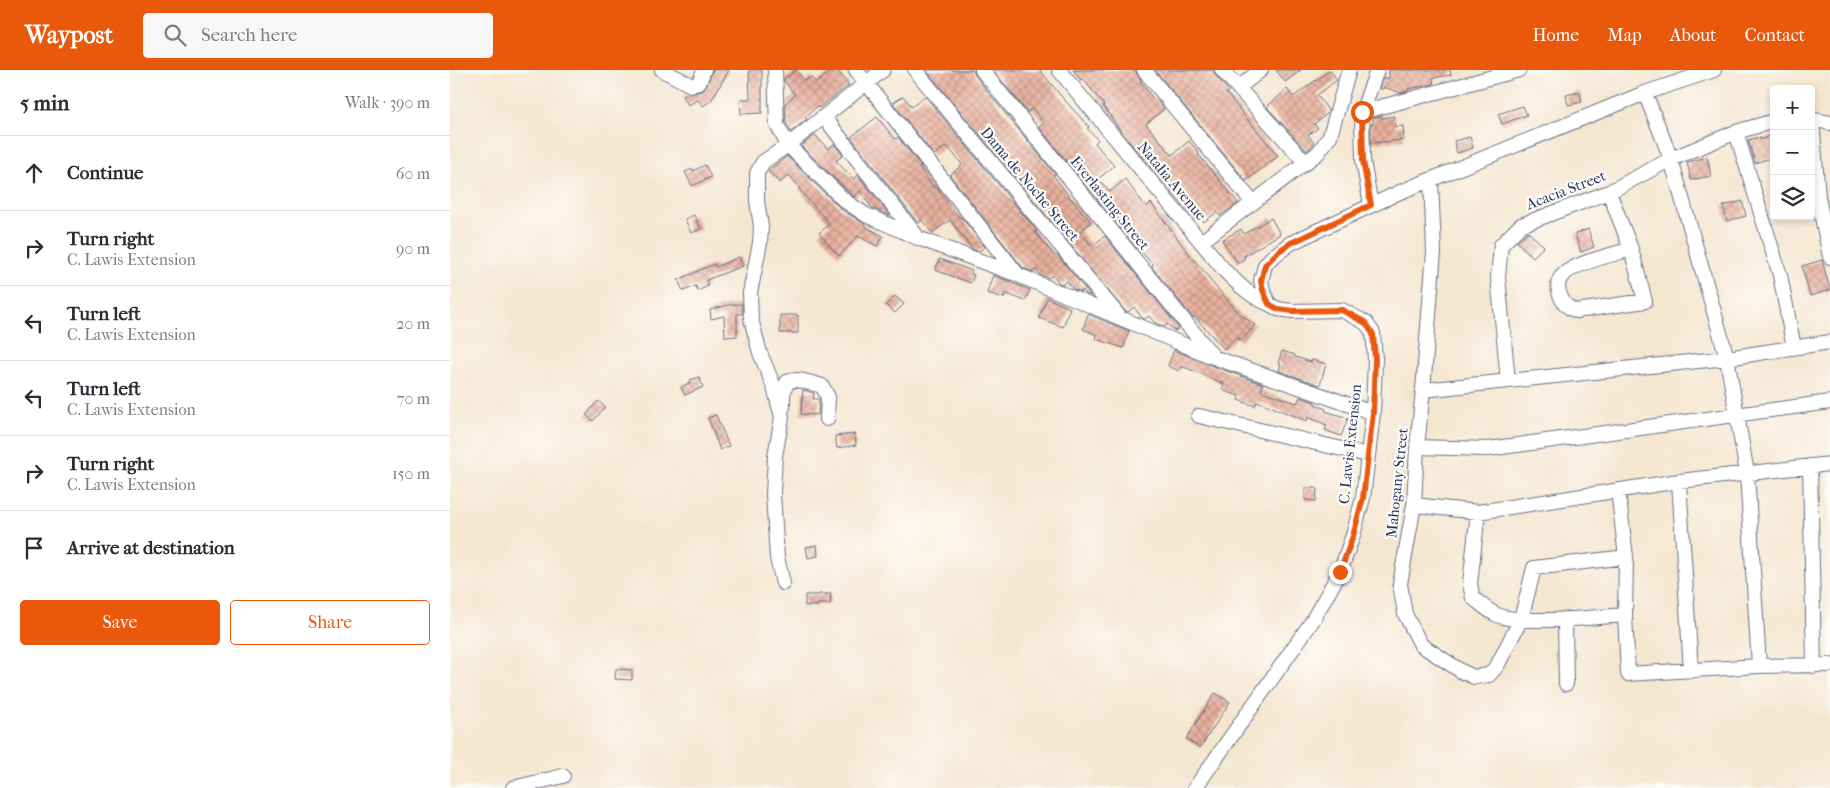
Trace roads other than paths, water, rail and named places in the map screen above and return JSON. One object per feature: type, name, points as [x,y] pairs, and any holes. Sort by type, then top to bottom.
[{"type":"street","points":[[662,70],[691,85],[699,83],[704,70]]},
{"type":"street","points":[[775,70],[777,125],[788,145],[845,201],[866,215],[918,238],[1018,275],[1213,357],[1373,413]]},
{"type":"street","points":[[856,70],[1018,275]]},
{"type":"street","points":[[782,417],[773,384],[760,353],[751,318],[750,293],[760,243],[761,226],[757,201],[757,173],[763,162],[788,145],[883,70]]},
{"type":"street","name":"Dama de Noche Street","points":[[915,70],[1120,318]]},
{"type":"street","name":"Everlasting Street","points":[[982,70],[1213,357]]},
{"type":"street","name":"Natalia Avenue","points":[[1059,70],[1225,271],[1256,299],[1269,304]]},
{"type":"street","points":[[1144,70],[1253,203]]},
{"type":"street","points":[[1222,70],[1306,163]]},
{"type":"street","points":[[1238,88],[1261,70]]},
{"type":"street","points":[[1201,242],[1318,153],[1330,136],[1349,70]]},
{"type":"street","points":[[1371,205],[1363,161],[1362,112],[1377,70]]},
{"type":"street","points":[[1362,112],[1469,77],[1519,70]]},
{"type":"street","points":[[1269,304],[1261,281],[1265,265],[1272,257],[1291,243],[1371,205],[1431,180],[1645,93],[1714,70]]},
{"type":"street","points":[[1645,93],[1671,159],[1727,358],[1747,473],[1759,666]]},
{"type":"street","points":[[824,117],[918,238]]},
{"type":"street","points":[[1815,120],[1830,123]]},
{"type":"street","name":"Acacia Street","points":[[1508,381],[1498,277],[1501,245],[1521,225],[1609,192],[1671,159],[1736,132],[1770,121]]},
{"type":"street","points":[[1813,130],[1824,197],[1830,257]]},
{"type":"street","points":[[1736,132],[1780,275],[1794,348]]},
{"type":"street","name":"Mahogany Street","points":[[1431,180],[1434,252],[1417,447],[1414,505],[1400,584],[1405,614],[1421,644],[1461,671],[1474,677],[1489,675],[1497,666],[1521,619]]},
{"type":"street","points":[[1609,192],[1631,249],[1644,301],[1576,311],[1569,308],[1562,301],[1557,289],[1559,280],[1565,272],[1590,261],[1631,249]]},
{"type":"street","name":"C. Lawis Extension","points":[[1195,788],[1310,623],[1340,572],[1353,536],[1363,498],[1373,413],[1373,334],[1366,323],[1342,310],[1292,311],[1278,309],[1269,304]]},
{"type":"street","points":[[1423,390],[1727,358],[1830,342]]},
{"type":"street","points":[[782,583],[777,558],[774,494],[775,456],[782,417],[783,394],[787,382],[792,380],[822,386],[828,396],[827,419]]},
{"type":"street","points":[[1417,447],[1488,449],[1830,402]]},
{"type":"street","points":[[1199,416],[1368,455]]},
{"type":"street","points":[[1414,505],[1478,512],[1679,481],[1830,464]]},
{"type":"street","points":[[1810,466],[1814,666]]},
{"type":"street","points":[[1679,481],[1691,671]]},
{"type":"street","points":[[1618,490],[1626,556],[1624,615],[1628,674],[1759,666],[1830,665]]},
{"type":"street","points":[[1478,512],[1470,584],[1473,598],[1496,615],[1521,619],[1565,619],[1624,615]]},
{"type":"street","points":[[1521,619],[1534,568],[1626,556]]},
{"type":"street","points":[[1565,619],[1566,684]]},
{"type":"street","points":[[513,788],[563,776]]}]
